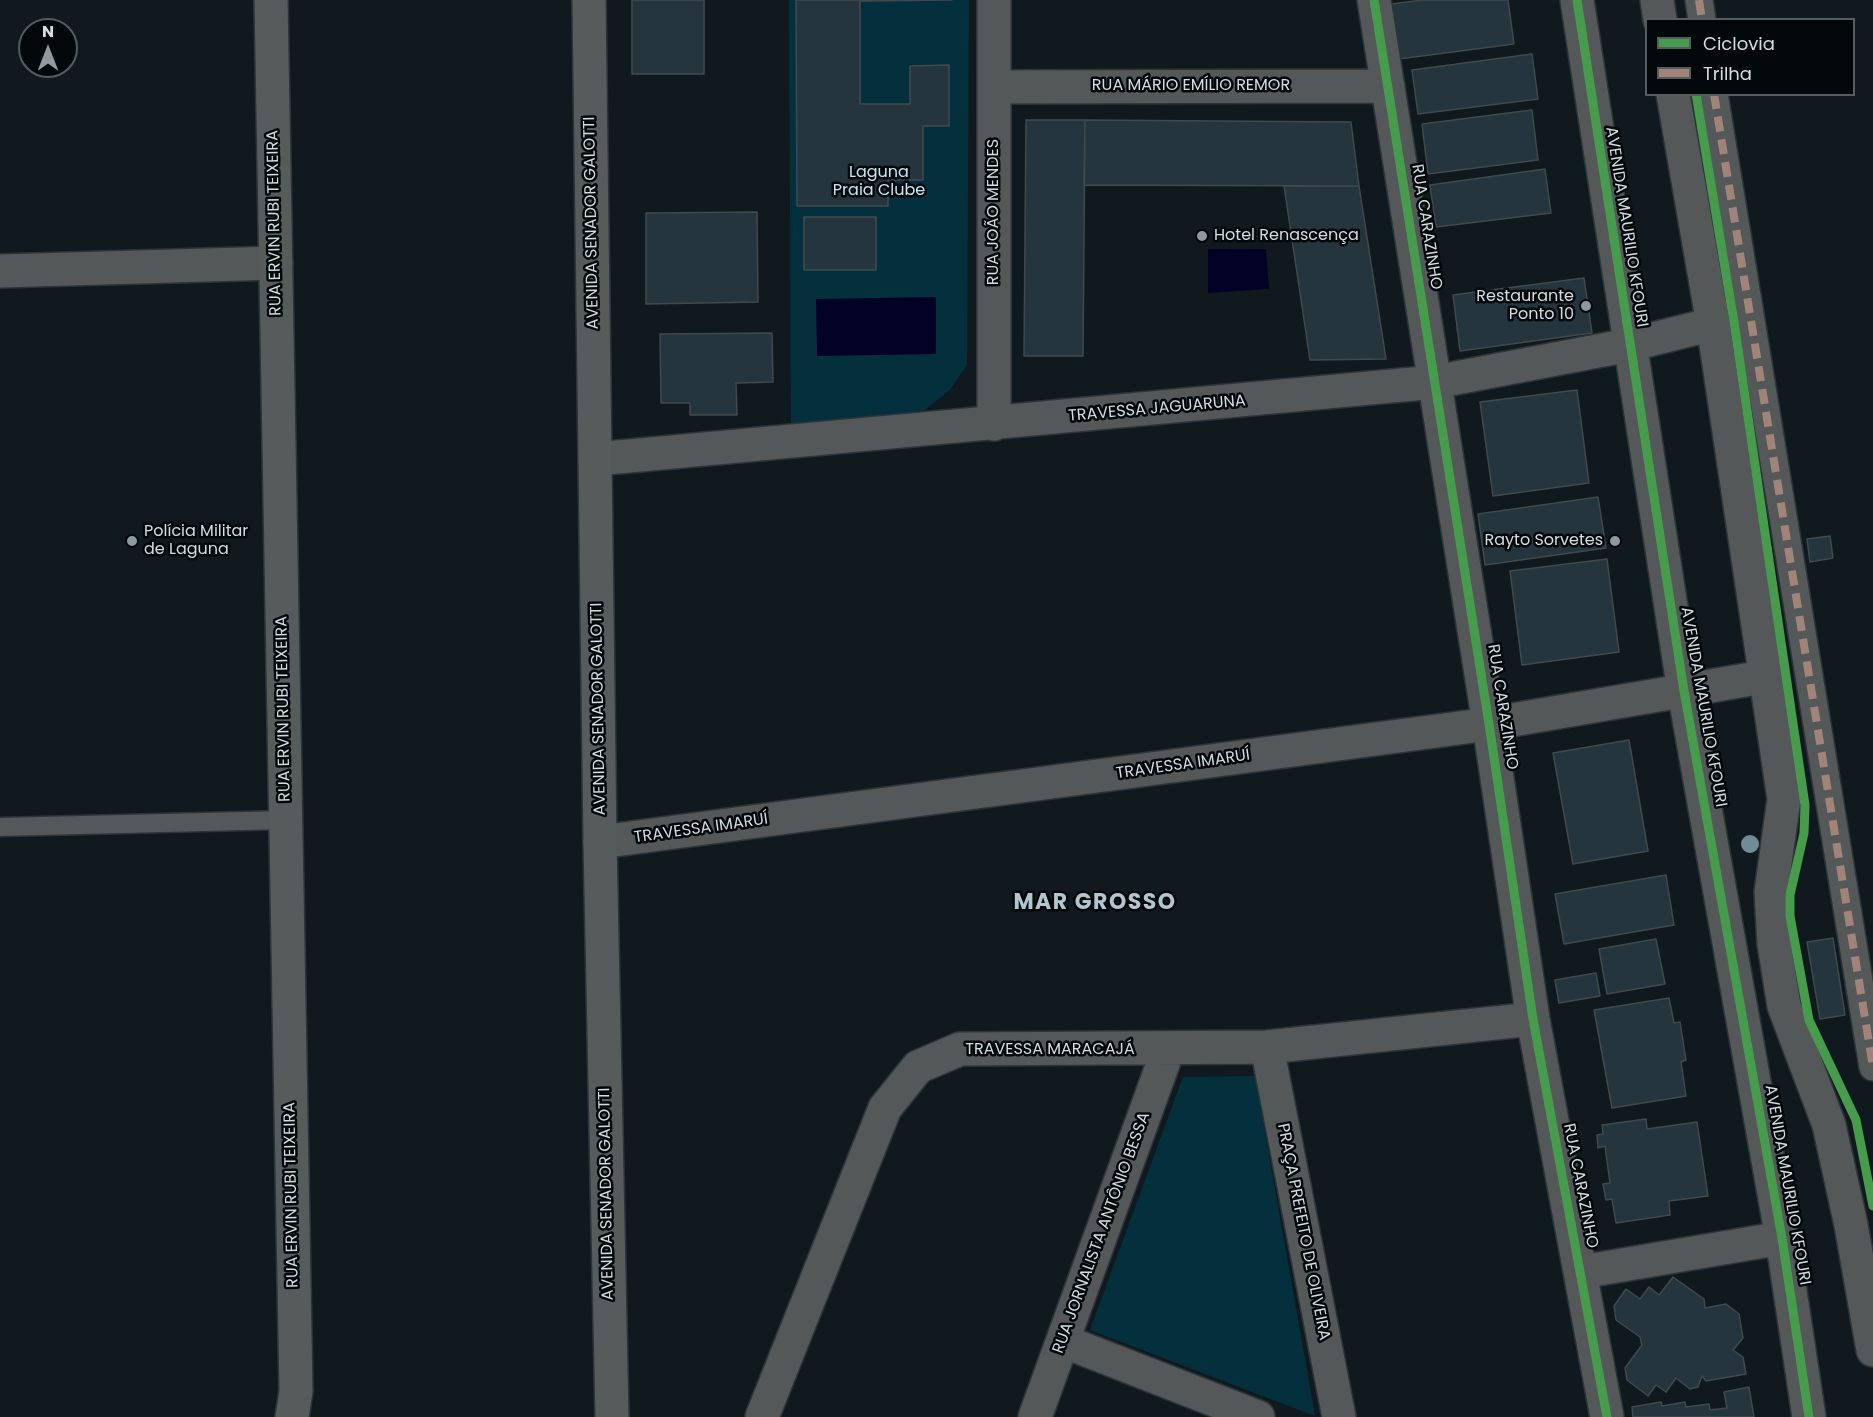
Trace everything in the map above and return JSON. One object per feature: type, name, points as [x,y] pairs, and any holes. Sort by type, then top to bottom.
[{"type":"main road","name":"RUA ERVIN RUBI TEIXEIRA","points":[[271,0],[296,1391],[292,1417]]},
{"type":"main road","name":"AVENIDA SENADOR GALOTTI","points":[[589,0],[600,842],[612,1417]]},
{"type":"street","name":"RUA JOÃO MENDES","points":[[994,0],[994,424]]},
{"type":"street","name":"RUA CARAZINHO","points":[[1374,0],[1490,724],[1533,1019],[1607,1417]]},
{"type":"street","name":"AVENIDA MAURILIO KFOURI","points":[[1577,0],[1684,691],[1782,1239],[1809,1417]]},
{"type":"street","points":[[1657,0],[1660,18]]},
{"type":"street","points":[[1699,0],[1702,18]]},
{"type":"street","name":"RUA MÁRIO EMÍLIO REMOR","points":[[994,87],[1388,86]]},
{"type":"street","points":[[1673,96],[1713,324],[1763,676],[1784,799],[1771,892],[1777,964],[1784,1006],[1829,1125],[1851,1225],[1873,1350]]},
{"type":"street","points":[[1714,96],[1873,1067]]},
{"type":"street","points":[[0,271],[276,263]]},
{"type":"street","name":"TRAVESSA JAGUARUNA","points":[[596,459],[1435,382],[1629,345],[1713,324]]},
{"type":"street","name":"TRAVESSA IMARUÍ","points":[[600,842],[1490,724],[1763,676]]},
{"type":"street","name":"TRAVESSA MARACAJÁ","points":[[762,1417],[885,1108],[918,1067],[960,1049],[1168,1050],[1267,1047],[1533,1019]]},
{"type":"street","name":"PRAÇA PREFEITO DE OLIVEIRA","points":[[1267,1047],[1340,1417]]},
{"type":"street","name":"RUA JORNALISTA ANTÔNIO BESSA","points":[[1035,1417],[1168,1050]]},
{"type":"street","points":[[1581,1272],[1782,1239]]},
{"type":"street","points":[[1063,1341],[1258,1417]]},
{"type":"lane","points":[[0,827],[285,820]]},
{"type":"green space","name":"Laguna Praia Clube","points":[[789,0],[969,0],[967,365],[949,391],[923,411],[791,425]]},
{"type":"green space","points":[[1255,1076],[1315,1416],[1090,1330],[1183,1077]]},
{"type":"shaded area","points":[[1208,249],[1266,249],[1269,289],[1208,293]]},
{"type":"shaded area","points":[[936,297],[936,354],[817,356],[816,299]]},
{"type":"building","points":[[632,0],[704,0],[704,74],[632,74]]},
{"type":"building","points":[[796,0],[952,0],[860,1],[860,104],[910,104],[910,66],[949,65],[949,126],[923,126],[923,180],[888,180],[888,206],[797,206]]},
{"type":"building","points":[[1422,0],[1508,0],[1514,44],[1399,59],[1392,4]]},
{"type":"building","points":[[1532,54],[1538,99],[1418,114],[1412,70]]},
{"type":"building","points":[[1532,110],[1538,160],[1428,174],[1422,124]]},
{"type":"building","points":[[1026,120],[1085,120],[1083,356],[1024,356]]},
{"type":"building","points":[[1085,120],[1351,122],[1359,186],[1084,185]]},
{"type":"building","points":[[1545,169],[1551,213],[1436,227],[1430,185]]},
{"type":"building","points":[[1284,186],[1359,186],[1386,359],[1310,360]]},
{"type":"building","points":[[757,212],[758,302],[646,304],[646,213]]},
{"type":"building","points":[[804,217],[876,217],[876,270],[804,270]]},
{"type":"building","points":[[1584,278],[1592,333],[1460,351],[1453,295]]},
{"type":"building","points":[[772,333],[773,382],[736,383],[737,415],[690,415],[690,403],[661,403],[660,334]]},
{"type":"building","points":[[1577,390],[1589,483],[1493,496],[1480,402]]},
{"type":"building","points":[[1598,497],[1606,548],[1485,565],[1478,514]]},
{"type":"building","points":[[1830,536],[1833,558],[1810,562],[1807,539]]},
{"type":"building","points":[[1607,559],[1619,652],[1522,665],[1510,571]]},
{"type":"building","points":[[1629,740],[1648,851],[1573,864],[1553,753]]},
{"type":"building","points":[[1666,875],[1674,925],[1564,944],[1555,894]]},
{"type":"building","points":[[1833,938],[1845,1015],[1820,1019],[1807,942]]},
{"type":"building","points":[[1656,939],[1665,984],[1607,994],[1599,949]]},
{"type":"building","points":[[1596,973],[1600,996],[1559,1003],[1555,980]]},
{"type":"building","points":[[1669,998],[1674,1023],[1680,1022],[1686,1060],[1681,1062],[1686,1096],[1612,1108],[1594,1010]]},
{"type":"building","points":[[1646,1119],[1647,1129],[1697,1122],[1708,1196],[1669,1201],[1670,1215],[1616,1223],[1612,1199],[1606,1200],[1603,1184],[1610,1183],[1605,1146],[1598,1148],[1597,1135],[1603,1134],[1602,1125]]},
{"type":"building","points":[[1673,1277],[1704,1299],[1705,1308],[1726,1304],[1739,1314],[1743,1338],[1733,1350],[1743,1357],[1746,1374],[1706,1381],[1702,1376],[1698,1387],[1690,1389],[1676,1378],[1666,1392],[1656,1385],[1648,1396],[1627,1380],[1625,1368],[1642,1345],[1640,1337],[1616,1320],[1614,1306],[1626,1289],[1640,1299],[1649,1287],[1659,1295]]},
{"type":"building","points":[[1749,1387],[1754,1417],[1633,1417],[1632,1407],[1661,1402],[1662,1406],[1685,1402],[1686,1407],[1709,1404],[1710,1410],[1727,1408],[1724,1392]]},
{"type":"marked path","points":[[1699,0],[1702,18]]},
{"type":"marked path","points":[[1714,96],[1873,1067]]},
{"type":"cycle path","points":[[1374,0],[1489,724],[1533,1019],[1607,1417]]},
{"type":"cycle path","points":[[1577,0],[1684,691],[1782,1238],[1809,1417]]},
{"type":"cycle path","points":[[1696,96],[1734,322],[1805,805],[1804,833],[1790,895],[1790,916],[1809,1020],[1856,1120],[1873,1206]]},
{"type":"place","name":"Hotel Renascença","points":[[1202,236]]},
{"type":"place","name":"Restaurante Ponto 10","points":[[1586,306]]},
{"type":"place","name":"Polícia Militar de Laguna","points":[[132,541]]},
{"type":"place","name":"Rayto Sorvetes","points":[[1615,541]]},
{"type":"district","name":"MAR GROSSO","points":[[1095,903]]}]
